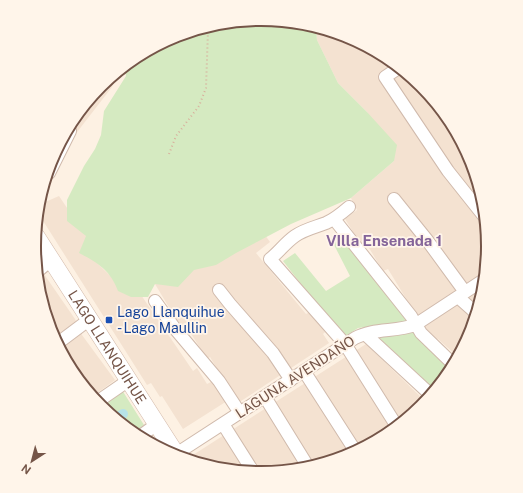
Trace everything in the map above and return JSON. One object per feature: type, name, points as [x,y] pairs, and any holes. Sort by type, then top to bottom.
[{"type":"street","points":[[394,71],[385,77],[448,172],[479,210]]},
{"type":"street","points":[[394,199],[427,240],[461,295],[472,309]]},
{"type":"street","points":[[349,207],[334,219],[296,235],[280,248],[277,254],[270,259],[344,344],[394,422]]},
{"type":"street","points":[[334,219],[410,316],[421,334],[450,361]]},
{"type":"street","name":"LAGO LLANQUIHUE","points":[[41,252],[45,265],[90,319],[172,448]]},
{"type":"street","name":"LAGUNA AVENDAÑO","points":[[183,452],[344,344],[365,334],[415,325],[479,283]]},
{"type":"street","points":[[219,290],[266,344],[291,380]]},
{"type":"street","points":[[155,301],[176,330],[219,381],[240,413]]},
{"type":"street","points":[[62,340],[90,319]]},
{"type":"street","points":[[365,334],[427,392]]},
{"type":"street","points":[[304,371],[353,447]]},
{"type":"street","points":[[102,398],[129,380]]},
{"type":"street","points":[[265,397],[306,463]]},
{"type":"street","points":[[144,433],[157,424]]},
{"type":"street","points":[[223,424],[250,467]]},
{"type":"path","points":[[168,154],[176,136],[199,106],[206,88],[208,33]]},
{"type":"shaded area","points":[[316,33],[346,43],[384,63],[407,81],[427,101],[445,124],[465,162],[478,203],[482,232],[482,261],[478,290],[474,304],[465,331],[454,353],[438,339],[430,338],[388,269],[383,271],[366,243],[362,246],[345,219],[357,210],[351,198],[394,161],[367,112],[338,83],[317,40]]},
{"type":"shaded area","points":[[113,84],[64,149],[78,124],[87,112]]},
{"type":"shaded area","points":[[59,196],[86,236],[95,261],[131,296],[139,292],[193,371],[197,368],[207,384],[215,380],[227,401],[183,429],[162,396],[160,397],[151,383],[147,385],[43,220],[45,202]]},
{"type":"shaded area","points":[[260,228],[270,242],[256,253],[306,314],[310,312],[325,332],[323,334],[329,343],[238,403],[210,357],[207,359],[190,332],[185,334],[155,284]]},
{"type":"shaded area","points":[[42,269],[75,319],[82,335],[115,380],[97,393],[78,369],[58,331],[45,290]]},
{"type":"shaded area","points":[[366,344],[421,398],[396,421],[372,437],[346,450],[305,463],[276,467],[247,467],[218,463],[193,455]]},
{"type":"green space","points":[[247,26],[276,26],[316,33],[317,40],[338,83],[397,145],[394,161],[351,198],[291,224],[216,265],[194,270],[178,287],[155,284],[148,297],[131,297],[118,291],[115,284],[103,268],[79,253],[86,236],[67,221],[67,200],[101,135],[104,111],[126,76],[126,73],[139,63],[164,49],[191,38],[218,30]]},
{"type":"green space","points":[[338,235],[447,365],[430,389],[366,327],[358,328],[343,338],[283,261],[295,253],[326,291],[350,276],[331,239]]},
{"type":"green space","points":[[122,390],[144,425],[138,429],[116,412],[105,401]]},
{"type":"place","name":"Lago Llanquihue - Lago Maullin","points":[[109,320]]},
{"type":"district","name":"VIlla Ensenada 1","points":[[384,240]]}]
